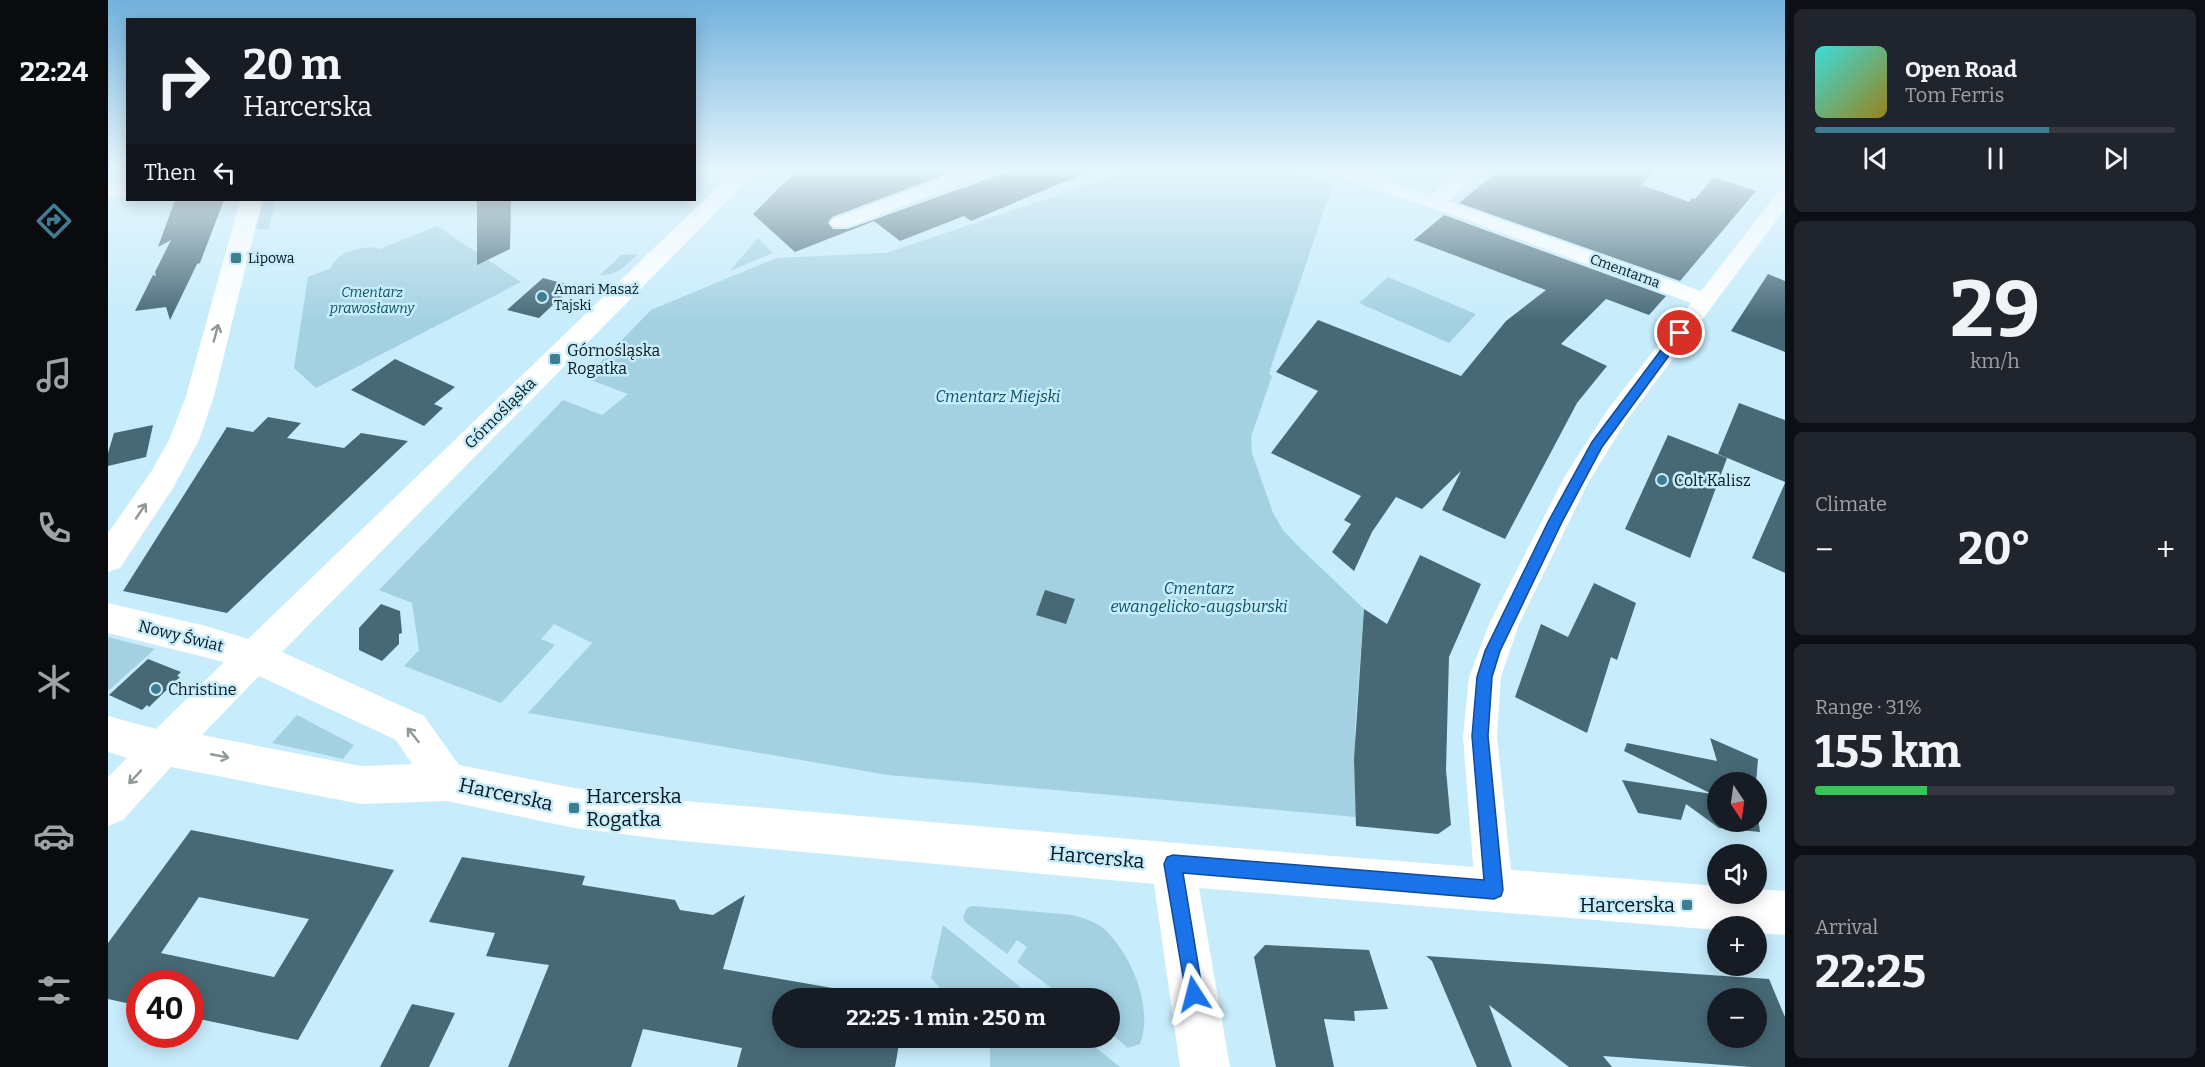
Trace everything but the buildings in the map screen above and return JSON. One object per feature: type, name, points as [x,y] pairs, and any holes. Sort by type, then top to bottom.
[{"type":"street","points":[[108,559],[162,480],[184,440],[200,396],[246,221]]},
{"type":"street","name":"Górnośląska","points":[[108,806],[254,656],[695,221]]},
{"type":"street","points":[[840,223],[846,221]]},
{"type":"street","name":"Cmentarna","points":[[1486,221],[1706,300]]},
{"type":"street","points":[[1494,890],[1480,736],[1485,677],[1492,651],[1570,491],[1597,445],[1766,221]]},
{"type":"street","name":"Nowy Świat","points":[[108,618],[206,641],[254,656]]},
{"type":"street","name":"Harcerska","points":[[254,656],[410,728],[447,782]]},
{"type":"street","points":[[108,734],[163,748]]},
{"type":"street","name":"Harcerska","points":[[163,748],[212,755],[361,785],[447,782],[574,808],[661,819],[1173,864],[1785,913]]},
{"type":"street","points":[[1173,864],[1205,1067]]},
{"type":"green space","points":[[258,221],[271,221],[269,229],[256,229]]},
{"type":"green space","points":[[981,221],[1321,221],[1271,367],[1269,374],[1272,376],[1251,437],[1252,453],[1273,513],[1283,530],[1364,609],[1355,729],[1356,817],[888,775],[528,713],[592,643],[554,624],[541,639],[555,645],[501,703],[404,666],[419,650],[412,603],[379,590],[563,400],[602,415],[628,394],[585,378],[651,310],[776,258],[886,253]]},
{"type":"green space","name":"Cmentarz prawosławny","points":[[437,226],[521,282],[316,388],[294,368],[308,277],[331,268],[334,262],[351,251],[366,248],[380,249]]},
{"type":"green space","points":[[758,238],[773,253],[730,271]]},
{"type":"green space","points":[[638,254],[616,272],[600,275],[621,255]]},
{"type":"green space","points":[[1388,277],[1476,314],[1449,343],[1359,303]]},
{"type":"green space","points":[[108,637],[155,649],[108,691]]},
{"type":"green space","points":[[297,715],[354,745],[343,759],[272,743]]},
{"type":"green space","points":[[972,906],[1073,915],[1103,928],[1123,951],[1137,981],[1144,1014],[1144,1029],[1140,1044],[1128,1048],[1120,1041],[1120,988],[1051,988],[1017,962],[1027,947],[1017,940],[1007,954],[965,922],[963,917],[967,908]]},
{"type":"green space","points":[[943,925],[1021,988],[940,988],[931,978]]},
{"type":"green space","points":[[990,1048],[1096,1048],[1120,1067],[990,1067]]},
{"type":"place","name":"Lipowa","points":[[236,258]]},
{"type":"place","name":"Amari Masaż Tajski","points":[[542,297]]},
{"type":"place","name":"Górnośląska Rogatka","points":[[555,359]]},
{"type":"place","name":"Colt Kalisz","points":[[1662,480]]},
{"type":"place","name":"Christine","points":[[156,689]]},
{"type":"place","name":"Harcerska Rogatka","points":[[574,808]]},
{"type":"place","name":"Harcerska","points":[[1687,905]]},
{"type":"route","points":[[1194,994],[1173,864],[1494,890],[1480,736],[1481,703],[1492,651],[1555,522],[1597,445],[1680,333]]},
{"type":"park label","name":"Cmentarz Miejski","points":[[998,396]]},
{"type":"park label","name":"Cmentarz ewangelicko-augsburski","points":[[1199,597]]}]
